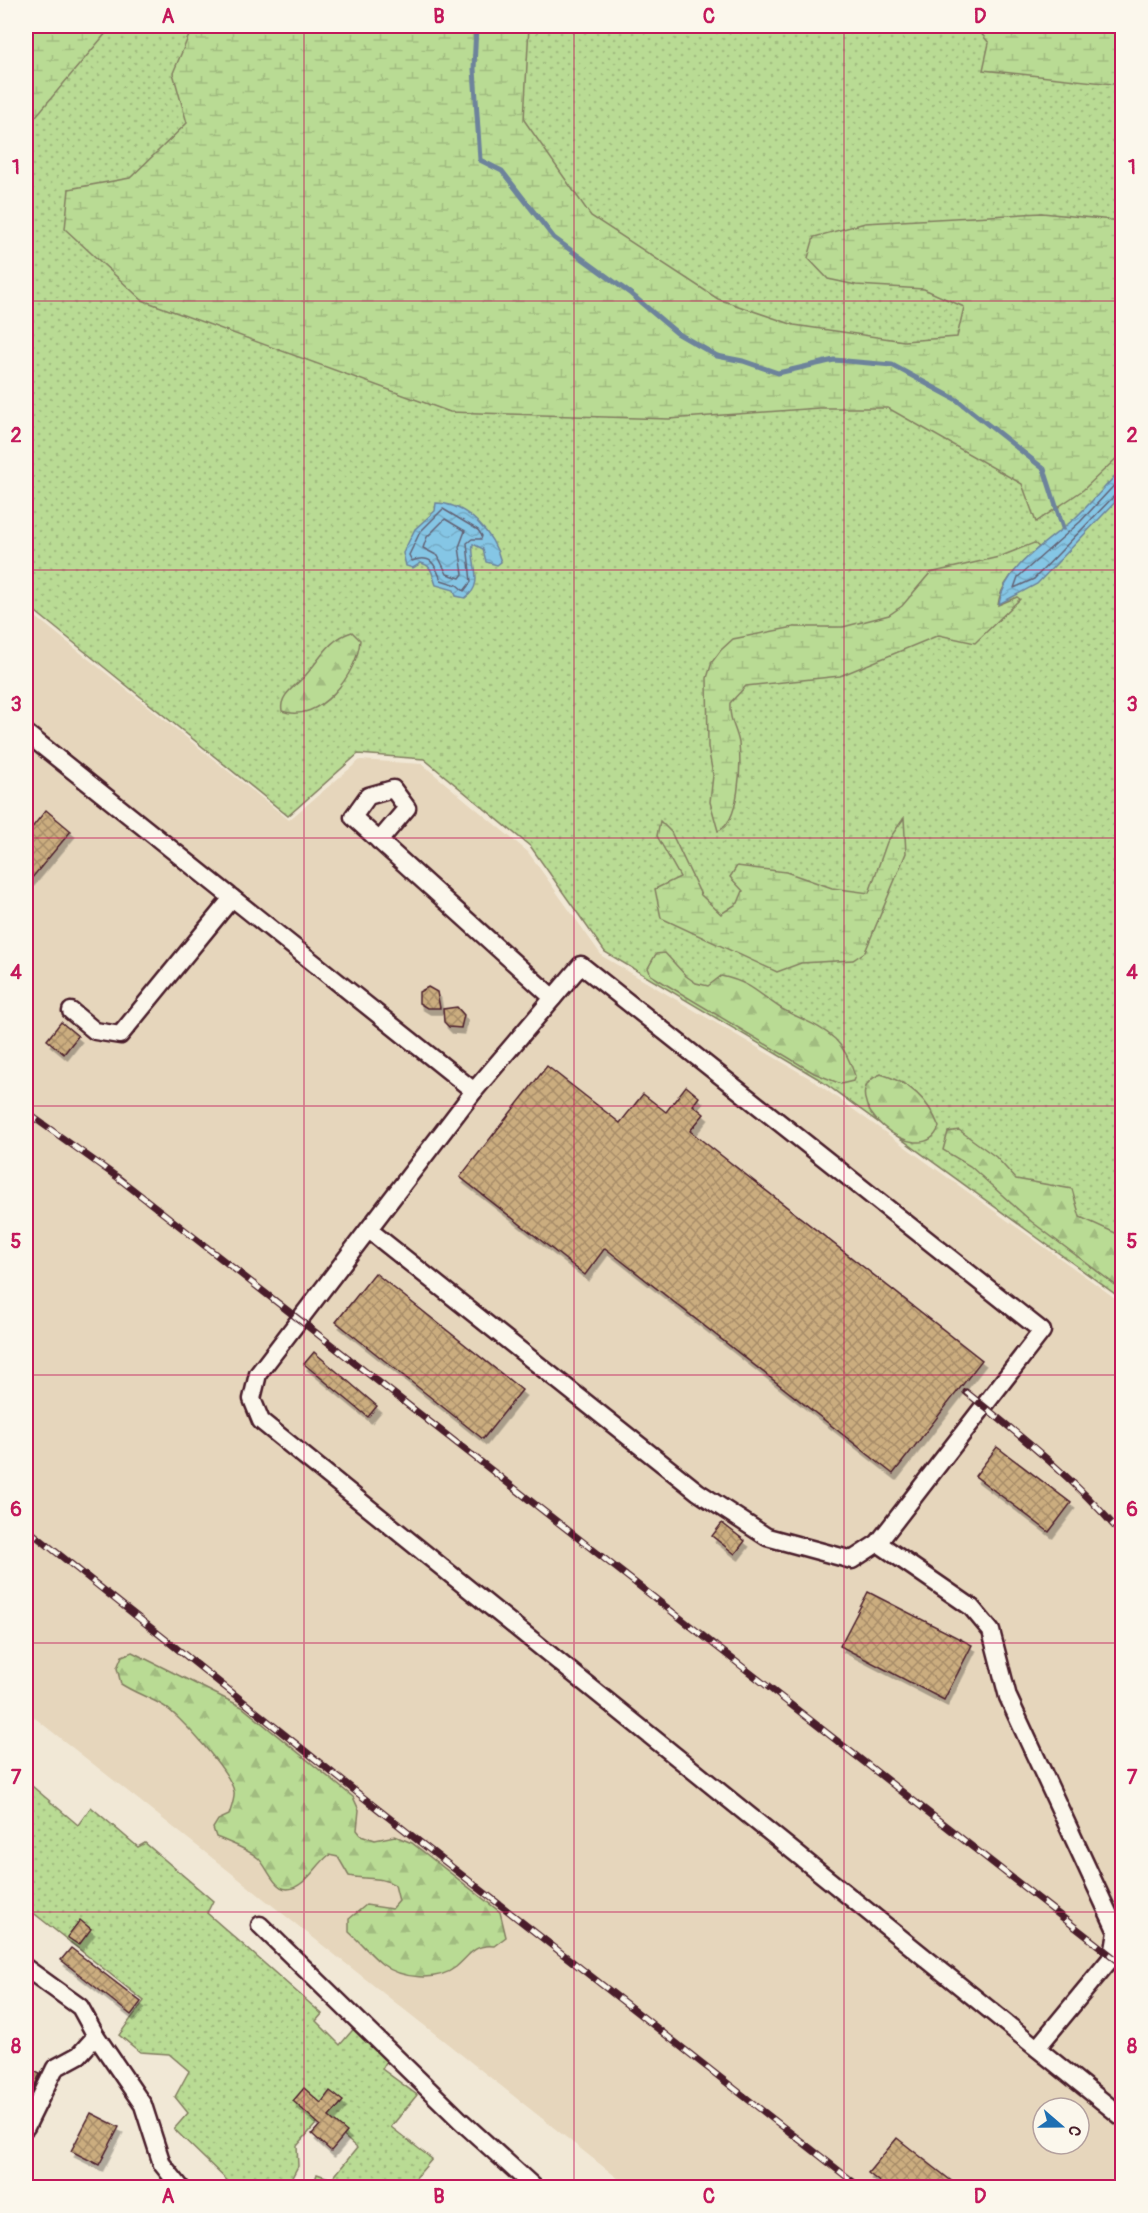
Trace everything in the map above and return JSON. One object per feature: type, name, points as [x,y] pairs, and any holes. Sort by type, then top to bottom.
[{"type":"street","points":[[26,732],[474,1091]]},
{"type":"street","points":[[379,841],[553,998]]},
{"type":"street","points":[[71,1011],[95,1031],[120,1035],[232,898]]},
{"type":"street","points":[[369,1230],[698,1492],[767,1537],[852,1560],[878,1543],[1042,1331],[581,965],[474,1091],[258,1374],[252,1399],[254,1410],[261,1421],[1122,2117]]},
{"type":"street","points":[[878,1543],[971,1607],[990,1631],[1008,1697],[1117,1932],[1113,1956],[1036,2048]]},
{"type":"street","points":[[260,1925],[460,2120],[535,2187]]},
{"type":"street","points":[[26,1968],[80,2007],[96,2036],[143,2105],[162,2164],[181,2187]]},
{"type":"street","points":[[26,2127],[55,2068],[79,2055],[96,2036]]},
{"type":"shaded area","points":[[26,609],[289,820],[360,760],[422,764],[528,852],[602,956],[811,1079],[1122,1303],[1122,2187],[629,2187],[26,1711]]},
{"type":"green space","points":[[26,26],[1122,26],[1122,1299],[817,1078],[605,952],[531,847],[424,759],[358,754],[288,816],[26,604]]},
{"type":"green space","points":[[26,26],[112,26],[26,128]]},
{"type":"green space","points":[[193,26],[529,26],[524,120],[591,216],[718,299],[794,325],[904,341],[957,337],[964,307],[924,289],[856,285],[828,279],[808,258],[814,237],[865,223],[1042,213],[1122,221],[1122,453],[1083,490],[1036,522],[1022,484],[888,408],[819,408],[669,419],[450,412],[142,300],[65,229],[69,189],[130,178],[187,123],[173,73]]},
{"type":"green space","points":[[975,26],[1122,26],[1122,85],[983,70],[989,43]]},
{"type":"green space","points":[[1034,543],[1039,547],[1008,580],[998,605],[1017,597],[1020,599],[975,643],[939,635],[840,676],[746,686],[730,703],[739,743],[738,792],[731,817],[718,831],[710,802],[713,775],[708,747],[707,678],[712,662],[733,639],[794,627],[843,627],[889,615],[902,606],[930,573],[999,557]]},
{"type":"green space","points":[[352,632],[360,640],[358,653],[344,681],[334,693],[310,710],[296,713],[282,711],[283,701],[288,692],[304,677],[330,645]]},
{"type":"green space","points":[[904,818],[906,853],[865,952],[853,960],[801,963],[777,972],[661,918],[655,889],[680,877],[657,836],[660,821],[671,832],[701,895],[721,914],[738,903],[743,891],[730,877],[737,866],[786,872],[832,888],[869,893],[887,842]]},
{"type":"green space","points":[[665,953],[686,976],[696,983],[708,986],[721,976],[741,982],[782,1009],[823,1030],[839,1043],[845,1052],[855,1076],[853,1081],[841,1084],[814,1073],[651,975],[648,968],[656,954]]},
{"type":"green space","points":[[881,1074],[909,1087],[929,1108],[939,1127],[929,1139],[915,1142],[898,1137],[871,1113],[865,1098],[867,1084]]},
{"type":"green space","points":[[959,1130],[996,1157],[1016,1179],[1072,1189],[1080,1217],[1122,1236],[1122,1290],[1032,1222],[970,1166],[943,1150],[948,1132]]},
{"type":"green space","points":[[132,1652],[242,1707],[353,1797],[359,1810],[357,1830],[361,1835],[375,1840],[395,1836],[412,1843],[500,1912],[506,1937],[494,1946],[477,1949],[448,1972],[429,1977],[399,1973],[382,1964],[349,1932],[349,1919],[366,1905],[392,1909],[399,1901],[395,1885],[379,1879],[349,1876],[338,1857],[329,1855],[310,1876],[294,1888],[280,1887],[253,1854],[216,1837],[213,1828],[218,1820],[229,1815],[233,1804],[234,1792],[231,1783],[215,1759],[170,1710],[121,1684],[117,1668],[122,1656]]},
{"type":"green space","points":[[26,1781],[78,1825],[91,1807],[138,1847],[145,1843],[213,1901],[207,1913],[322,2014],[316,2021],[340,2045],[356,2026],[389,2057],[382,2069],[417,2095],[391,2127],[432,2159],[408,2187],[313,2187],[317,2174],[332,2179],[357,2148],[322,2117],[297,2146],[298,2166],[287,2187],[234,2187],[174,2129],[188,2113],[175,2097],[189,2071],[169,2054],[140,2052],[119,2035],[144,2001],[26,1907]]},
{"type":"water","points":[[1122,468],[1122,495],[1037,584],[999,604],[1009,578],[1018,567],[1074,519]]},
{"type":"water","points":[[436,503],[458,508],[478,522],[492,541],[501,562],[497,565],[486,562],[483,549],[473,544],[476,580],[475,586],[465,598],[456,596],[454,590],[436,585],[432,571],[425,564],[421,563],[413,568],[406,566],[403,553],[415,529],[435,511]]},
{"type":"building","points":[[46,810],[71,831],[26,885],[26,835]]},
{"type":"building","points":[[428,987],[437,992],[440,1008],[427,1008],[419,1003],[419,992]]},
{"type":"building","points":[[457,1007],[464,1015],[461,1028],[449,1027],[444,1022],[443,1009]]},
{"type":"building","points":[[61,1022],[78,1036],[64,1054],[47,1040]]},
{"type":"building","points":[[547,1066],[620,1123],[643,1094],[666,1112],[686,1086],[699,1097],[693,1105],[704,1114],[690,1131],[982,1360],[893,1474],[605,1248],[585,1275],[460,1177]]},
{"type":"building","points":[[375,1273],[522,1390],[483,1439],[336,1322]]},
{"type":"building","points":[[314,1352],[377,1406],[368,1417],[304,1364]]},
{"type":"building","points":[[997,1447],[1071,1503],[1049,1532],[975,1476]]},
{"type":"building","points":[[722,1523],[745,1541],[735,1554],[712,1536]]},
{"type":"building","points":[[868,1592],[972,1645],[944,1700],[840,1646]]},
{"type":"building","points":[[80,1920],[91,1929],[79,1945],[67,1937]]},
{"type":"building","points":[[71,1948],[141,2002],[131,2015],[61,1960]]},
{"type":"building","points":[[26,2067],[40,2074],[26,2104]]},
{"type":"building","points":[[304,2088],[321,2103],[330,2091],[343,2101],[329,2117],[347,2132],[331,2151],[312,2134],[320,2125],[293,2101]]},
{"type":"building","points":[[91,2113],[119,2127],[99,2165],[71,2151]]},
{"type":"building","points":[[897,2138],[959,2187],[886,2187],[868,2173]]},
{"type":"waterway","points":[[476,26],[474,69],[480,160],[502,171],[554,238],[631,294],[677,333],[717,356],[743,361],[778,373],[834,360],[892,365],[957,400],[1044,469],[1063,528]]},
{"type":"railway","points":[[26,1112],[117,1177],[1122,1964]]},
{"type":"railway","points":[[966,1392],[1067,1477],[1122,1535]]},
{"type":"railway","points":[[26,1528],[374,1806],[861,2188]]}]
